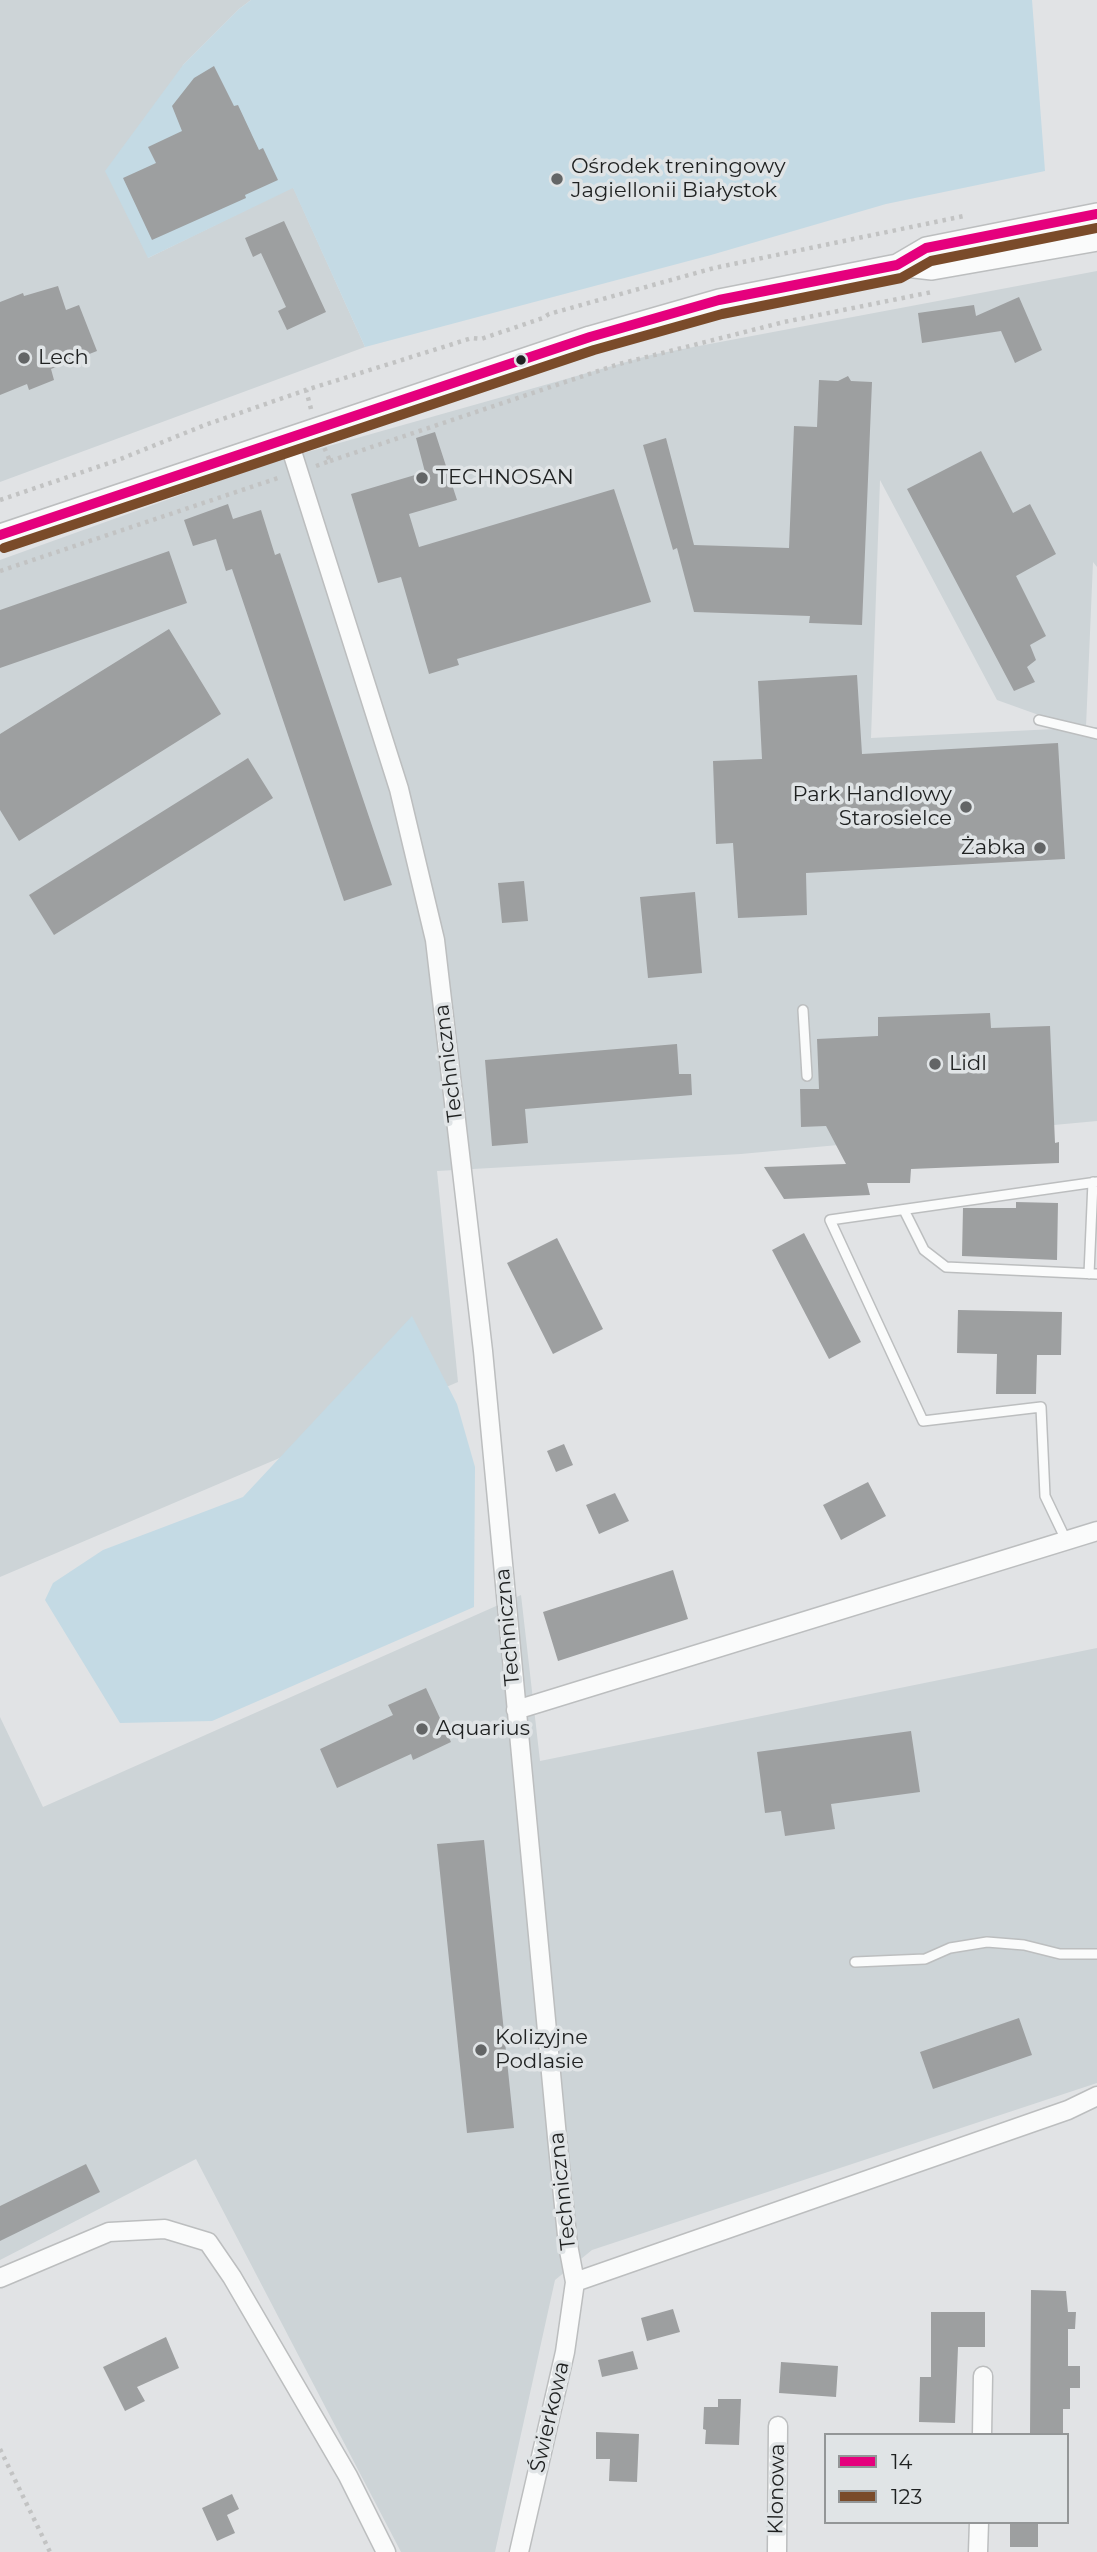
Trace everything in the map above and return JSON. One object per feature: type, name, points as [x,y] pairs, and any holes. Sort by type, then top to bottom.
[{"type":"street","points":[[897,265],[926,248],[1097,214]]},
{"type":"street","points":[[0,535],[590,337],[719,300],[897,265],[932,269],[1097,240]]},
{"type":"street","name":"Techniczna","points":[[288,439],[399,789],[435,940],[483,1350],[557,2137],[568,2245],[575,2282],[1068,2110],[1097,2096]]},
{"type":"street","points":[[516,1710],[1097,1531]]},
{"type":"street","points":[[0,2278],[109,2232],[164,2229],[208,2242],[232,2277],[348,2476],[386,2552]]},
{"type":"street","name":"Świerkowa","points":[[519,2552],[565,2352],[575,2282]]},
{"type":"street","points":[[982,2433],[984,2376]]},
{"type":"street","name":"Klonowa","points":[[776,2552],[778,2427]]},
{"type":"street","points":[[978,2552],[979,2524]]},
{"type":"lane","points":[[1039,720],[1097,734]]},
{"type":"lane","points":[[803,1010],[807,1076]]},
{"type":"lane","points":[[904,1210],[924,1250],[946,1267],[1093,1274],[1095,1182],[830,1220],[923,1421],[1041,1408],[1045,1496],[1066,1540]]},
{"type":"lane","points":[[855,1962],[925,1959],[950,1948],[987,1942],[1024,1945],[1060,1954],[1097,1954]]},
{"type":"path","points":[[330,461],[619,364],[784,322],[940,290]]},
{"type":"path","points":[[0,500],[118,460],[205,425],[306,390]]},
{"type":"path","points":[[0,2449],[50,2552]]},
{"type":"shaded area","points":[[0,0],[251,0],[183,65],[148,258],[293,187],[365,347],[0,482]]},
{"type":"shaded area","name":"Ośrodek treningowy Jagiellonii Białystok","points":[[251,0],[1032,0],[1045,171],[886,204],[711,255],[365,347],[293,188],[148,258],[105,171],[183,65]]},
{"type":"shaded area","points":[[1097,271],[1097,567],[1093,562],[1086,727],[1097,727],[1097,1121],[741,1154],[437,1171],[458,1382],[0,1577],[0,560],[272,462],[651,355]],"holes":[[[880,480],[997,700],[1075,728],[871,738]]]},
{"type":"shaded area","points":[[412,1316],[457,1404],[475,1467],[474,1607],[212,1721],[120,1723],[45,1600],[53,1583],[103,1550],[243,1497]]},
{"type":"shaded area","points":[[521,1595],[540,1761],[1097,1648],[1097,2083],[592,2250],[555,2280],[495,2552],[401,2552],[196,2159],[0,2260],[0,1717],[43,1807]]},
{"type":"building","points":[[214,66],[234,106],[238,105],[259,150],[263,148],[278,180],[245,195],[246,198],[152,240],[123,178],[156,163],[148,147],[182,131],[172,106],[194,78]]},
{"type":"building","points":[[284,221],[326,312],[287,330],[278,311],[286,307],[261,253],[253,257],[245,238]]},
{"type":"building","points":[[58,286],[66,310],[79,305],[97,351],[51,369],[54,380],[29,390],[27,384],[0,395],[0,302],[23,293],[24,296]]},
{"type":"building","points":[[1019,297],[1042,350],[1015,363],[1001,331],[922,343],[918,313],[974,305],[976,316]]},
{"type":"building","points":[[848,376],[851,381],[872,382],[862,625],[809,623],[810,616],[694,612],[677,548],[673,550],[643,445],[666,438],[694,545],[789,548],[794,426],[817,427],[819,380],[838,381]]},
{"type":"building","points":[[435,432],[457,500],[409,514],[419,547],[614,489],[651,602],[457,659],[459,665],[429,674],[401,577],[378,583],[351,494],[425,472],[416,438]]},
{"type":"building","points":[[981,451],[1013,513],[1030,504],[1056,554],[1016,576],[1046,636],[1030,645],[1036,660],[1027,667],[1035,682],[1014,691],[907,489]]},
{"type":"building","points":[[228,504],[233,519],[261,510],[275,555],[280,553],[392,885],[344,901],[232,569],[226,571],[216,539],[193,546],[184,520]]},
{"type":"building","points":[[169,551],[187,603],[0,668],[0,610]]},
{"type":"building","points":[[169,629],[221,714],[19,841],[0,810],[0,734]]},
{"type":"building","points":[[857,675],[862,754],[1058,743],[1065,859],[806,873],[807,915],[738,918],[733,843],[716,844],[713,761],[762,759],[758,681]]},
{"type":"building","points":[[248,758],[273,798],[54,935],[29,895]]},
{"type":"building","points":[[524,881],[528,921],[502,923],[498,883]]},
{"type":"building","points":[[695,892],[702,973],[648,978],[640,897]]},
{"type":"building","name":"Lidl","points":[[990,1013],[991,1028],[1050,1026],[1055,1143],[1059,1142],[1059,1163],[911,1169],[910,1183],[867,1183],[870,1195],[784,1199],[764,1167],[846,1164],[826,1126],[801,1127],[800,1089],[819,1089],[817,1039],[878,1036],[878,1017]]},
{"type":"building","points":[[677,1044],[679,1074],[691,1074],[692,1095],[525,1109],[528,1143],[492,1146],[485,1060]]},
{"type":"building","points":[[1016,1202],[1058,1203],[1057,1260],[962,1256],[963,1208],[1016,1208]]},
{"type":"building","points":[[804,1233],[861,1342],[829,1359],[772,1250]]},
{"type":"building","points":[[557,1238],[603,1329],[553,1354],[507,1263]]},
{"type":"building","points":[[958,1310],[1062,1312],[1061,1355],[1037,1355],[1036,1394],[996,1394],[997,1354],[957,1353]]},
{"type":"building","points":[[564,1444],[573,1465],[556,1472],[547,1451]]},
{"type":"building","points":[[868,1482],[886,1516],[841,1540],[823,1505]]},
{"type":"building","points":[[615,1493],[629,1521],[599,1534],[586,1505]]},
{"type":"building","points":[[673,1570],[688,1619],[558,1661],[543,1612]]},
{"type":"building","points":[[426,1688],[451,1742],[413,1760],[411,1754],[337,1788],[320,1749],[393,1715],[388,1705]]},
{"type":"building","points":[[911,1731],[920,1792],[831,1804],[835,1829],[785,1836],[781,1811],[765,1813],[757,1752]]},
{"type":"building","points":[[484,1840],[514,2128],[467,2133],[437,1844]]},
{"type":"building","points":[[1019,2018],[1032,2055],[933,2089],[920,2052]]},
{"type":"building","points":[[86,2164],[100,2192],[0,2241],[0,2206]]},
{"type":"building","points":[[1031,2290],[1066,2291],[1068,2312],[1076,2312],[1075,2329],[1068,2329],[1068,2366],[1080,2366],[1080,2388],[1070,2388],[1070,2409],[1063,2409],[1063,2433],[1030,2433]]},
{"type":"building","points":[[673,2309],[680,2332],[647,2341],[641,2318]]},
{"type":"building","points":[[931,2312],[985,2312],[985,2347],[958,2347],[955,2423],[919,2422],[920,2377],[931,2377]]},
{"type":"building","points":[[166,2337],[179,2368],[137,2387],[145,2401],[125,2411],[103,2367]]},
{"type":"building","points":[[633,2351],[638,2369],[602,2377],[598,2360]]},
{"type":"building","points":[[781,2362],[838,2366],[836,2397],[779,2393]]},
{"type":"building","points":[[718,2399],[741,2399],[739,2445],[705,2444],[704,2407],[718,2407]]},
{"type":"building","points":[[596,2432],[639,2434],[637,2482],[609,2481],[610,2459],[596,2459]]},
{"type":"building","points":[[232,2494],[239,2509],[227,2515],[235,2533],[217,2541],[202,2508]]},
{"type":"building","points":[[1010,2524],[1038,2524],[1038,2547],[1010,2547]]},
{"type":"transit line","name":"14","points":[[0,535],[590,337],[719,300],[897,265],[926,248],[1097,214]]},
{"type":"transit line","name":"123","points":[[4,548],[594,350],[722,314],[901,278],[931,261],[1097,228]]},
{"type":"place","name":"Ośrodek treningowy Jagiellonii Białystok","points":[[557,179]]},
{"type":"place","name":"Lech","points":[[24,358]]},
{"type":"place","name":"TECHNOSAN","points":[[422,478]]},
{"type":"place","name":"Park Handlowy Starosielce","points":[[966,807]]},
{"type":"place","name":"Żabka","points":[[1040,848]]},
{"type":"place","name":"Lidl","points":[[935,1064]]},
{"type":"place","name":"Aquarius","points":[[422,1729]]},
{"type":"place","name":"Kolizyjne Podlasie","points":[[481,2050]]}]
